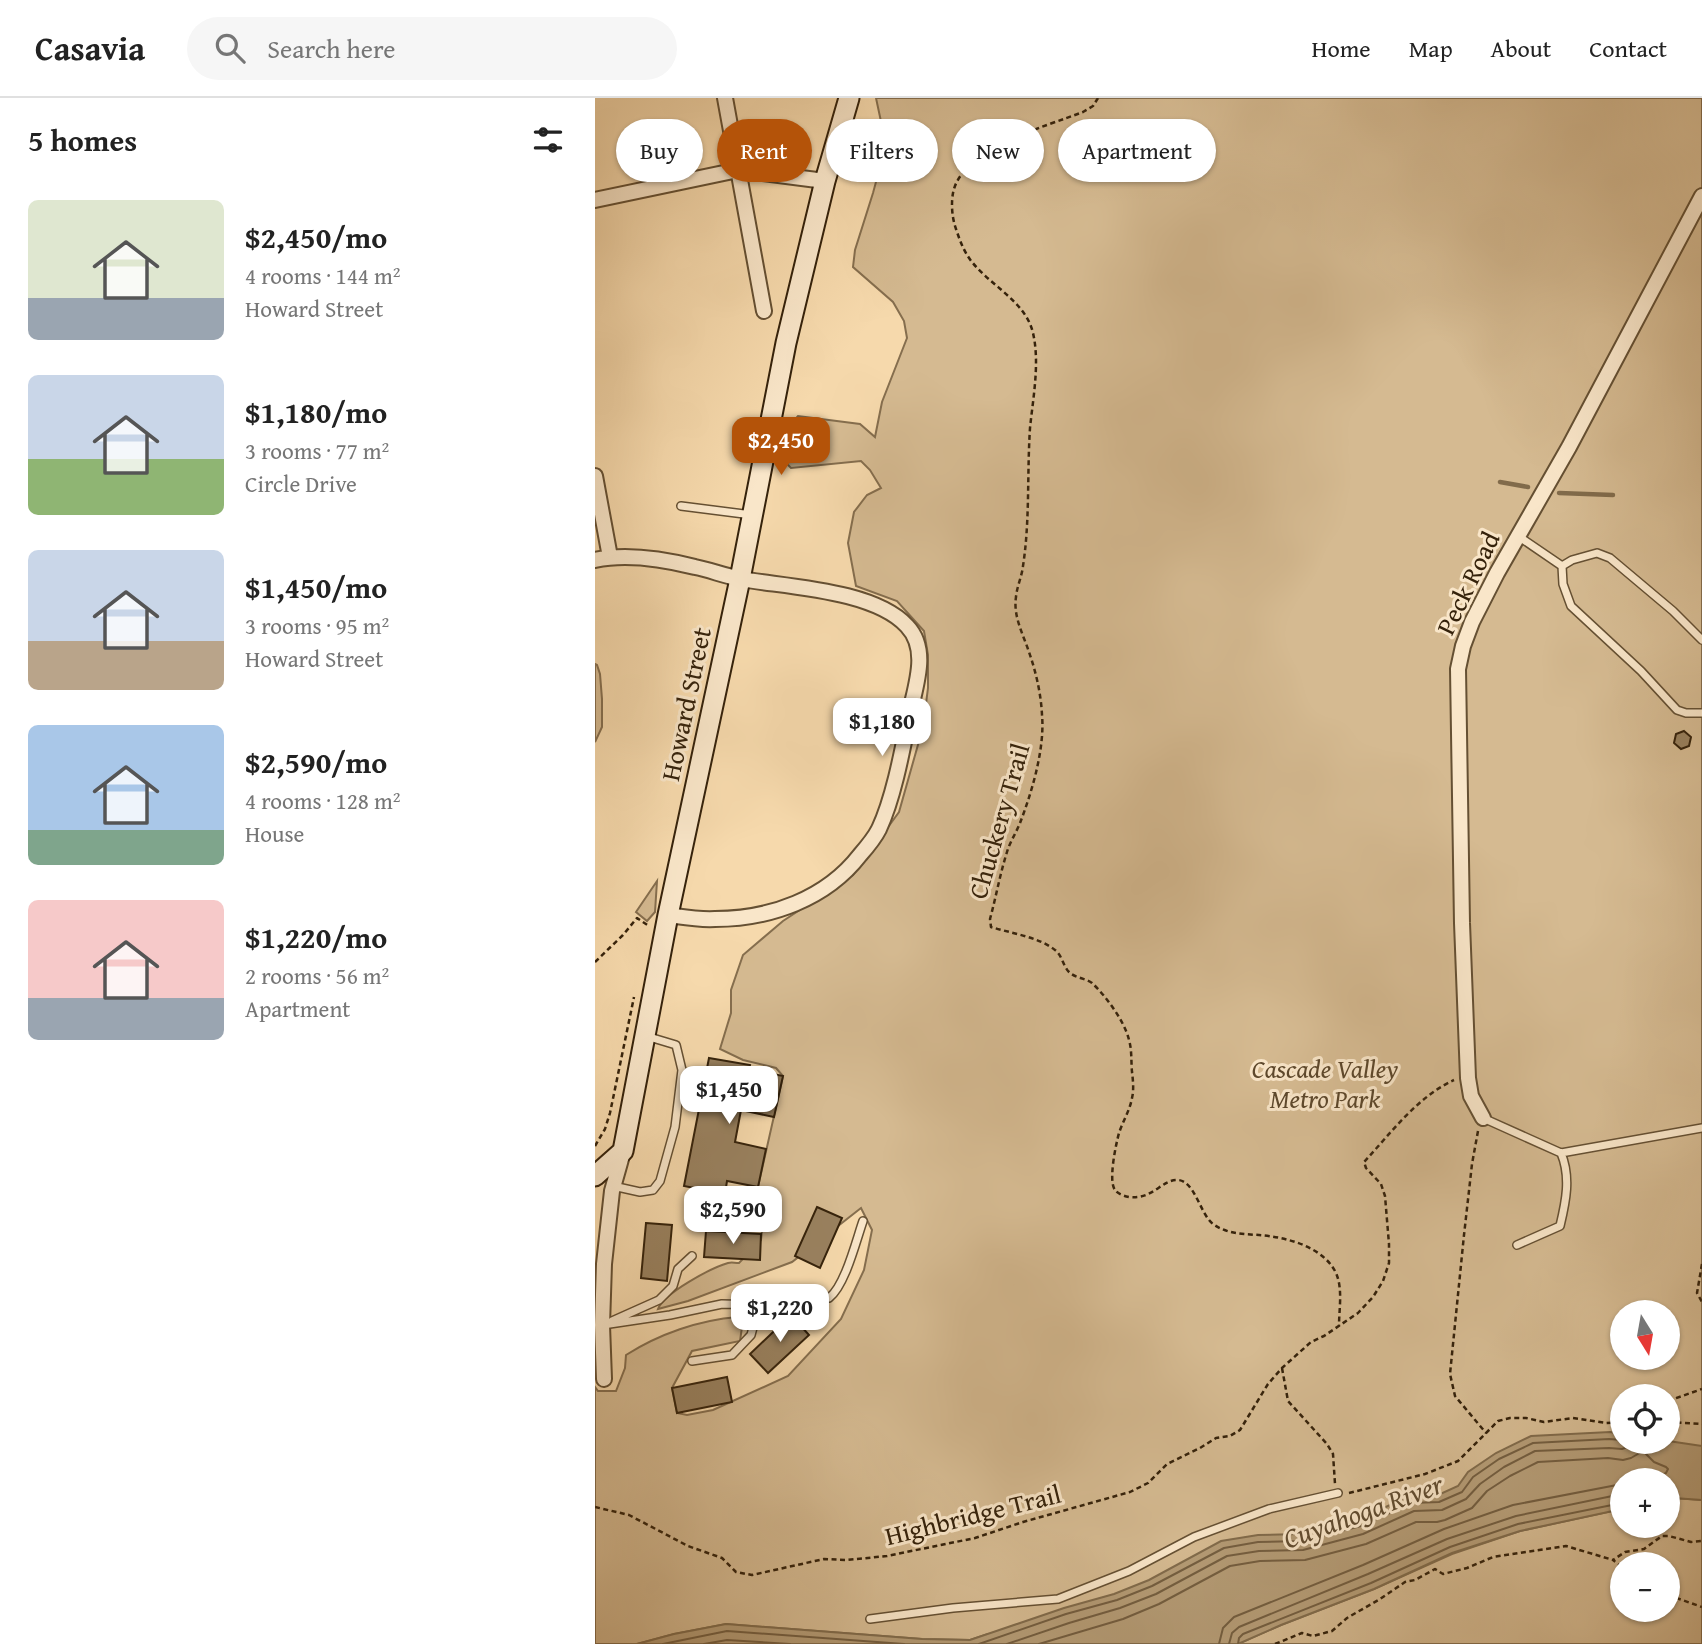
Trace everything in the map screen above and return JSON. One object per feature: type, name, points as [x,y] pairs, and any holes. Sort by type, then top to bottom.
[{"type":"main road","name":"Howard Street","points":[[623,1151],[668,915],[740,579],[786,344],[825,181],[849,98]]},
{"type":"main road","points":[[595,1176],[623,1151]]},
{"type":"street","points":[[725,98],[729,119]]},
{"type":"street","points":[[595,200],[717,174]]},
{"type":"street","points":[[812,179],[825,181]]},
{"type":"street","points":[[740,182],[764,311]]},
{"type":"street","name":"Peck Road","points":[[1483,1118],[1471,1096],[1468,1078],[1462,923],[1458,669],[1463,646],[1472,622],[1702,196]]},
{"type":"street","points":[[595,476],[602,558],[659,560],[694,566],[740,579],[820,590],[866,602],[896,616],[907,625],[918,646],[919,659],[902,748],[887,806],[878,830],[858,859],[829,885],[799,903],[778,910],[736,918],[668,915]]},
{"type":"street","name":"Howard Street","points":[[604,1379],[604,1264],[613,1186],[623,1151]]},
{"type":"lane","points":[[681,506],[752,515]]},
{"type":"lane","points":[[1518,536],[1562,566]]},
{"type":"lane","points":[[1562,566],[1572,559],[1597,553],[1610,558],[1673,611],[1702,640]]},
{"type":"lane","points":[[1562,566],[1563,584],[1571,606],[1641,671],[1677,710],[1702,713]]},
{"type":"lane","points":[[613,1186],[640,1192],[653,1190],[660,1181],[675,1127],[682,1070],[676,1045],[645,1035]]},
{"type":"lane","points":[[1483,1118],[1560,1153],[1702,1128]]},
{"type":"lane","points":[[1517,1245],[1560,1226],[1567,1181],[1566,1166],[1560,1153]]},
{"type":"lane","points":[[602,1325],[722,1304],[759,1305],[829,1298],[836,1293],[841,1283],[863,1221]]},
{"type":"lane","points":[[602,1325],[659,1300],[673,1286],[678,1269],[692,1256]]},
{"type":"lane","points":[[692,1361],[732,1355],[751,1335],[759,1305]]},
{"type":"lane","points":[[870,1619],[953,1608],[1058,1599],[1129,1571],[1207,1532],[1269,1509],[1338,1493]]},
{"type":"path","name":"Chuckery Trail","points":[[1098,98],[1093,106],[1083,112],[984,153],[957,178],[952,194],[953,221],[962,247],[972,262],[1017,305],[1029,320],[1034,336],[1035,379],[1027,517],[1023,567],[1015,610],[1037,683],[1042,716],[1041,737],[1028,798],[1000,873],[990,919],[991,926],[1056,950],[1071,974],[1089,981],[1105,997],[1129,1037],[1133,1089],[1114,1160],[1113,1186],[1116,1192],[1124,1196],[1143,1196],[1168,1182],[1178,1180],[1187,1184],[1212,1223],[1226,1231],[1293,1240],[1311,1250],[1328,1261],[1336,1274],[1340,1294],[1339,1326]]},
{"type":"path","points":[[595,962],[624,935],[637,918],[649,926]]},
{"type":"path","points":[[595,1146],[610,1114],[634,996]]},
{"type":"path","points":[[1339,1326],[1358,1313],[1373,1297],[1383,1281],[1389,1263],[1385,1196],[1381,1184],[1364,1162],[1429,1095],[1453,1080],[1468,1078]]},
{"type":"path","points":[[1483,1118],[1472,1164],[1450,1374],[1455,1396],[1486,1433]]},
{"type":"path","points":[[1702,1264],[1697,1293],[1702,1302]]},
{"type":"path","name":"Highbridge Trail","points":[[595,1507],[629,1515],[688,1546],[722,1558],[736,1572],[753,1575],[824,1559],[887,1556],[975,1538],[1130,1492],[1148,1483],[1167,1464],[1216,1438],[1230,1436],[1240,1430],[1268,1384],[1282,1368],[1311,1342],[1339,1326]]},
{"type":"path","points":[[1282,1368],[1288,1401],[1327,1444],[1332,1454],[1338,1493],[1346,1494],[1378,1487],[1425,1474],[1458,1461],[1498,1422],[1510,1418],[1544,1422],[1573,1419],[1610,1423]]},
{"type":"path","points":[[1680,1397],[1702,1389]]},
{"type":"path","points":[[1680,1423],[1702,1424]]},
{"type":"path","points":[[1625,1552],[1644,1549],[1662,1536],[1691,1542],[1702,1541]]},
{"type":"path","points":[[1275,1644],[1302,1633],[1313,1636],[1332,1631],[1347,1618],[1405,1583],[1435,1569],[1443,1574],[1493,1557],[1566,1546],[1610,1559]]},
{"type":"path","points":[[1680,1599],[1702,1607]]},
{"type":"green space","name":"Cascade Valley Metro Park","points":[[876,98],[1702,98],[1702,1469],[1538,1448],[1200,1620],[988,1634],[970,1640],[922,1639],[726,1624],[637,1644],[595,1644],[595,1387],[598,1391],[616,1391],[625,1368],[626,1355],[652,1341],[694,1325],[738,1317],[742,1327],[740,1341],[692,1351],[672,1388],[677,1413],[687,1415],[713,1410],[788,1376],[841,1319],[864,1270],[872,1230],[861,1208],[792,1262],[688,1301],[658,1309],[669,1296],[700,1276],[728,1263],[739,1263],[761,1240],[762,1231],[736,1228],[728,1214],[758,1187],[783,1076],[776,1068],[743,1060],[720,1049],[731,1013],[731,990],[743,955],[783,921],[853,875],[899,812],[923,727],[928,688],[928,655],[924,631],[897,601],[856,586],[848,543],[854,512],[867,495],[881,488],[861,461],[791,468],[782,459],[790,437],[790,425],[798,416],[860,424],[875,437],[882,402],[907,338],[904,321],[893,302],[853,267],[855,250],[876,182],[938,182],[938,119],[880,119]]},
{"type":"green space","points":[[595,664],[600,674],[602,727],[595,742]]},
{"type":"green space","points":[[657,881],[655,912],[647,921],[636,912]]},
{"type":"green space","points":[[1680,1498],[1702,1500],[1702,1644],[1238,1644],[1452,1554],[1520,1531],[1610,1512],[1610,1538],[1680,1538]]},
{"type":"water","points":[[1610,1432],[1610,1454],[1680,1454],[1680,1443],[1702,1446],[1702,1500],[1680,1498],[1680,1468],[1610,1468],[1610,1512],[1520,1531],[1452,1553],[1374,1589],[1238,1644],[637,1644],[726,1624],[922,1639],[970,1640],[1114,1594],[1149,1580],[1221,1541],[1258,1535],[1300,1534],[1359,1519],[1410,1496],[1436,1496],[1458,1486],[1468,1472],[1496,1453],[1531,1436]]},
{"type":"building","points":[[1684,731],[1691,737],[1689,746],[1681,749],[1674,743],[1676,734]]},
{"type":"building","points":[[709,1058],[750,1065],[749,1069],[783,1076],[774,1117],[741,1110],[735,1142],[766,1149],[758,1187],[727,1181],[725,1194],[684,1186]]},
{"type":"building","points":[[817,1207],[842,1218],[820,1268],[795,1256]]},
{"type":"building","points":[[646,1223],[672,1225],[667,1281],[641,1278]]},
{"type":"building","points":[[706,1231],[761,1234],[760,1260],[704,1257]]},
{"type":"building","points":[[791,1315],[809,1335],[768,1373],[750,1354]]},
{"type":"building","points":[[727,1377],[732,1402],[677,1413],[672,1388]]},
{"type":"waterway","points":[[1500,482],[1528,487]]},
{"type":"waterway","points":[[1559,493],[1613,495]]},
{"type":"water label","name":"Cuyahoga River","points":[[1363,1511]]}]
